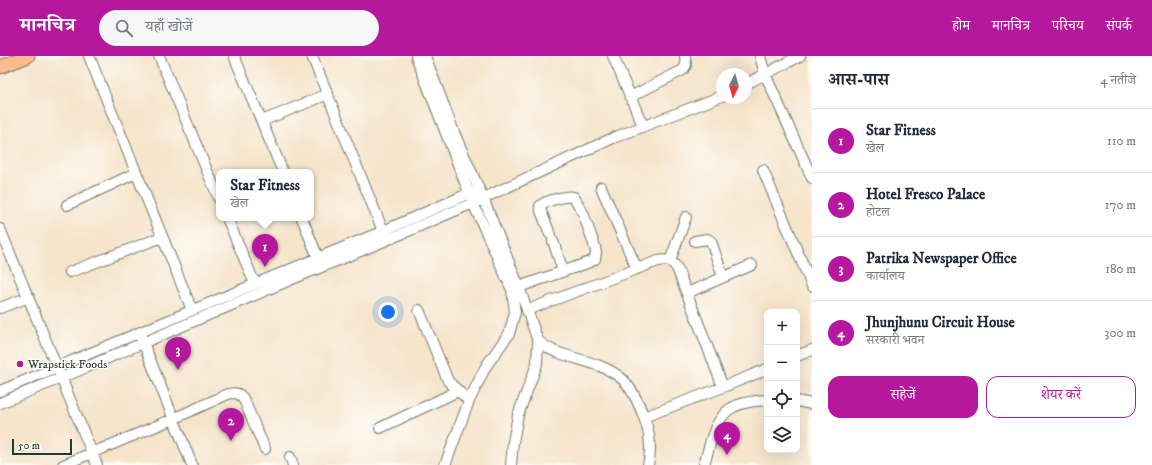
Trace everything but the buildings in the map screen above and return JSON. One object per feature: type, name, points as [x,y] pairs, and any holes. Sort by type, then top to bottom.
[{"type":"main road","points":[[0,68],[28,56]]},
{"type":"street","points":[[89,56],[192,310]]},
{"type":"street","points":[[159,56],[216,191]]},
{"type":"street","points":[[234,56],[282,169]]},
{"type":"street","points":[[312,56],[383,231]]},
{"type":"street","points":[[416,56],[471,198],[512,290],[515,312],[509,334],[486,366],[469,401],[445,465]]},
{"type":"street","points":[[425,56],[455,135],[481,193],[519,287],[538,341],[537,364],[518,415],[513,442],[511,465]]},
{"type":"street","points":[[613,56],[643,126]]},
{"type":"street","points":[[630,97],[683,70],[686,65],[685,56]]},
{"type":"street","points":[[760,56],[765,74],[812,178]]},
{"type":"street","points":[[752,81],[800,56]]},
{"type":"street","points":[[262,121],[328,94]]},
{"type":"street","points":[[0,391],[57,367],[142,338],[481,193],[613,138],[716,98]]},
{"type":"street","points":[[763,170],[812,286]]},
{"type":"street","points":[[67,205],[136,173]]},
{"type":"street","points":[[601,187],[637,268]]},
{"type":"street","points":[[519,287],[590,262],[595,259],[595,247],[583,213],[572,196],[544,203],[540,206],[563,271]]},
{"type":"street","points":[[0,403],[61,378],[142,338],[192,310],[383,231],[471,198]]},
{"type":"street","points":[[670,260],[686,217]]},
{"type":"street","points":[[228,221],[255,284]]},
{"type":"street","points":[[303,221],[318,258]]},
{"type":"street","points":[[0,229],[3,244],[29,297],[97,465]]},
{"type":"street","points":[[70,272],[162,237]]},
{"type":"street","points":[[695,241],[708,239],[711,241],[723,277]]},
{"type":"street","points":[[527,310],[637,268],[658,261],[670,260],[677,268],[723,387]]},
{"type":"street","points":[[687,293],[752,265]]},
{"type":"street","points":[[0,308],[29,297]]},
{"type":"street","points":[[419,310],[448,381],[469,401]]},
{"type":"street","points":[[142,338],[192,465]]},
{"type":"street","points":[[538,341],[555,352],[605,369],[620,378],[636,398],[648,429],[651,447],[648,465]]},
{"type":"street","points":[[800,355],[812,350]]},
{"type":"street","points":[[644,417],[764,370]]},
{"type":"street","points":[[380,428],[458,391]]},
{"type":"street","points":[[63,465],[173,419],[228,394],[237,393],[244,400],[265,449]]},
{"type":"street","points":[[704,465],[715,426],[726,411],[744,404],[764,401]]},
{"type":"street","points":[[800,402],[812,404]]},
{"type":"place","name":"Star Fitness","points":[[265,267]]},
{"type":"place","name":"Wrapstick Foods","points":[[20,364]]},
{"type":"place","name":"Patrika Newspaper Office","points":[[178,370]]},
{"type":"place","name":"Hotel Fresco Palace","points":[[231,441]]},
{"type":"place","name":"Jhunjhunu Circuit House","points":[[727,455]]}]
